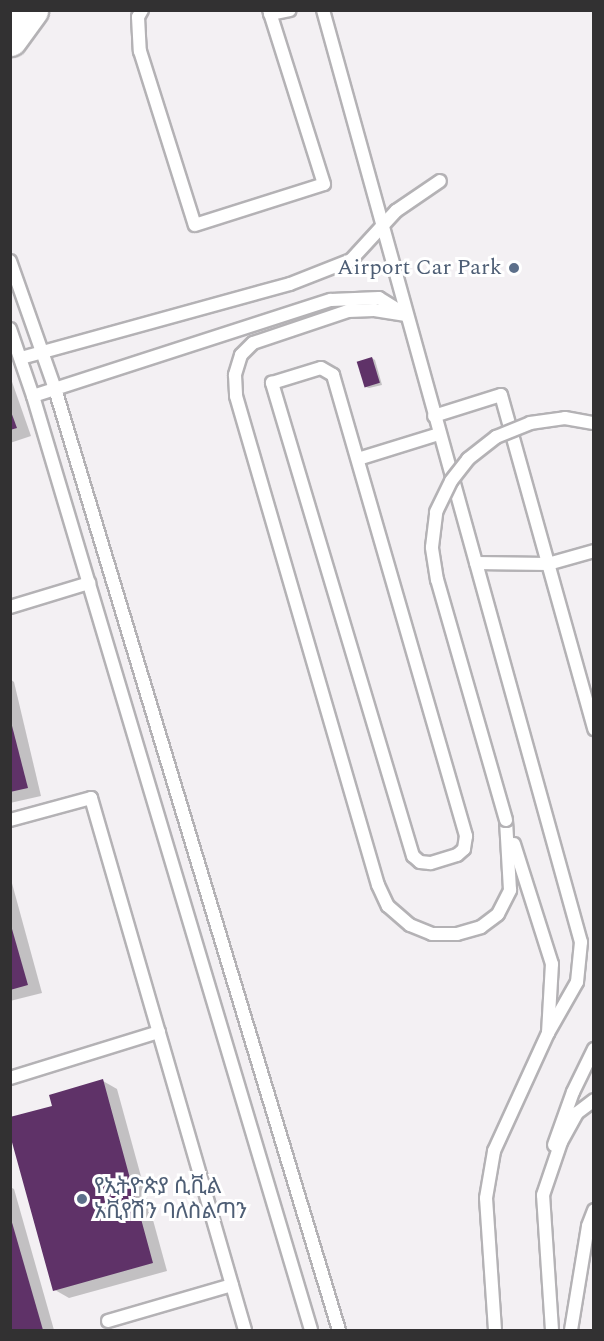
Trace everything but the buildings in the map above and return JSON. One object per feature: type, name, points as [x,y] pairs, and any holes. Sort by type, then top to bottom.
[{"type":"main road","points":[[10,39],[31,10]]},
{"type":"lane","points":[[142,10],[138,17],[140,51],[195,225],[324,184],[270,12],[290,10]]},
{"type":"lane","points":[[323,10],[581,942],[578,982],[548,1033],[495,1151],[486,1198],[495,1330]]},
{"type":"lane","points":[[21,358],[290,284],[351,260],[406,202],[440,181]]},
{"type":"lane","points":[[10,261],[55,389],[339,1330]]},
{"type":"lane","points":[[33,396],[331,300],[379,298],[406,315]]},
{"type":"lane","points":[[406,315],[374,310],[348,311],[253,343],[241,355],[236,375],[236,396],[378,885],[388,906],[410,925],[432,934],[457,934],[481,927],[498,914],[510,890],[506,820]]},
{"type":"lane","points":[[10,329],[33,396],[311,1330]]},
{"type":"lane","points":[[321,368],[333,375],[358,459],[466,836],[464,849],[457,855],[430,863],[420,862],[413,856],[272,383],[321,368]]},
{"type":"lane","points":[[434,416],[501,395],[594,729]]},
{"type":"lane","points":[[548,1033],[552,964],[506,820],[437,580],[432,547],[436,512],[451,481],[468,459],[496,437],[530,423],[565,418],[594,423]]},
{"type":"lane","points":[[358,459],[439,434]]},
{"type":"lane","points":[[476,563],[548,564],[594,551]]},
{"type":"lane","points":[[10,607],[89,583]]},
{"type":"lane","points":[[10,820],[91,798],[245,1330]]},
{"type":"lane","points":[[10,1078],[159,1032]]},
{"type":"lane","points":[[552,1330],[543,1196],[555,1139],[573,1092],[594,1049]]},
{"type":"lane","points":[[543,1196],[561,1142],[578,1113],[594,1100]]},
{"type":"lane","points":[[571,1330],[588,1226],[594,1210]]},
{"type":"lane","points":[[108,1321],[232,1285]]},
{"type":"place","name":"Airport Car Park","points":[[514,268]]},
{"type":"place","name":"የኢትዮጵያ ሲቪል አቪየሽን ባለስልጣን","points":[[82,1199]]}]
